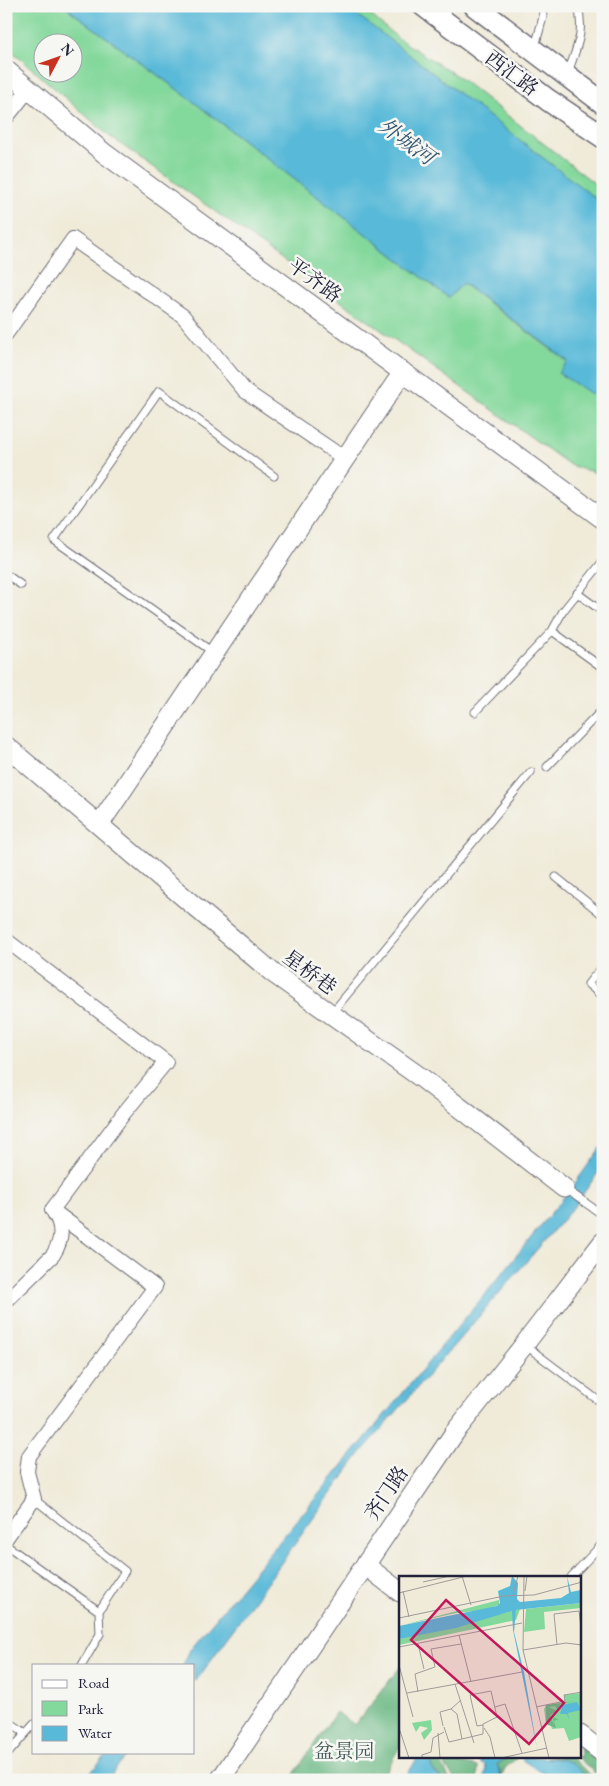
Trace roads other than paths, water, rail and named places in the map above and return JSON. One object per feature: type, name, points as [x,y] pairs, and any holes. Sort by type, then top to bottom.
[{"type":"main road","name":"西汇路","points":[[424,6],[548,100],[603,136]]},
{"type":"main road","name":"西汇路","points":[[474,6],[603,103]]},
{"type":"main road","name":"平齐路","points":[[6,70],[104,153],[603,519]]},
{"type":"main road","points":[[99,825],[403,372]]},
{"type":"main road","name":"星桥巷","points":[[6,746],[273,973],[423,1079],[564,1188]]},
{"type":"main road","name":"齐门路","points":[[220,1780],[455,1432],[603,1242]]},
{"type":"main road","points":[[365,1565],[399,1591]]},
{"type":"main road","points":[[582,1737],[603,1753]]},
{"type":"street","points":[[6,118],[29,89]]},
{"type":"street","points":[[6,334],[73,239],[183,316],[245,391],[345,459]]},
{"type":"street","points":[[6,940],[166,1062],[124,1112],[52,1210]]},
{"type":"street","points":[[6,1302],[58,1247],[61,1238],[61,1228],[52,1210]]},
{"type":"street","points":[[6,1538],[34,1499],[27,1472],[30,1456],[155,1287],[52,1210]]},
{"type":"lane","points":[[534,51],[543,18],[542,6]]},
{"type":"lane","points":[[567,76],[581,35],[581,20],[578,6]]},
{"type":"lane","points":[[214,654],[54,540],[159,391],[274,476]]},
{"type":"lane","points":[[475,712],[552,631],[563,611],[603,561]]},
{"type":"lane","points":[[6,574],[21,584]]},
{"type":"lane","points":[[577,593],[603,612]]},
{"type":"lane","points":[[552,631],[603,668]]},
{"type":"lane","points":[[547,767],[603,709]]},
{"type":"lane","points":[[331,1014],[531,772]]},
{"type":"lane","points":[[556,877],[603,915]]},
{"type":"lane","points":[[603,965],[588,984],[603,997]]},
{"type":"lane","name":"星桥巷","points":[[564,1188],[603,1215]]},
{"type":"lane","points":[[524,1345],[603,1404]]},
{"type":"lane","points":[[34,1499],[125,1571],[99,1611],[100,1634],[83,1664]]},
{"type":"lane","points":[[572,1576],[603,1543]]},
{"type":"lane","points":[[6,1545],[99,1611]]},
{"type":"lane","points":[[6,1720],[26,1733]]},
{"type":"lane","points":[[6,1756],[32,1726]]},
{"type":"water","name":"外城河","points":[[64,6],[344,6],[351,10],[603,204],[603,401],[558,373],[568,361],[463,283],[449,298],[182,93]]},
{"type":"water","points":[[603,1144],[603,1166],[573,1208],[359,1455],[195,1680],[195,1664],[183,1664],[191,1648],[573,1186]]},
{"type":"water","points":[[107,1754],[127,1754],[108,1780],[84,1780]]},
{"type":"water","points":[[417,1758],[432,1758],[432,1767],[435,1773],[443,1780],[404,1780]]},
{"type":"water","points":[[507,1758],[497,1764],[502,1780],[484,1780],[486,1770],[485,1765],[481,1764],[481,1759]]},
{"type":"water","points":[[523,1758],[549,1758],[569,1761],[590,1780],[554,1780],[522,1760]]},
{"type":"park label","name":"盆景园","points":[[344,1751]]}]
